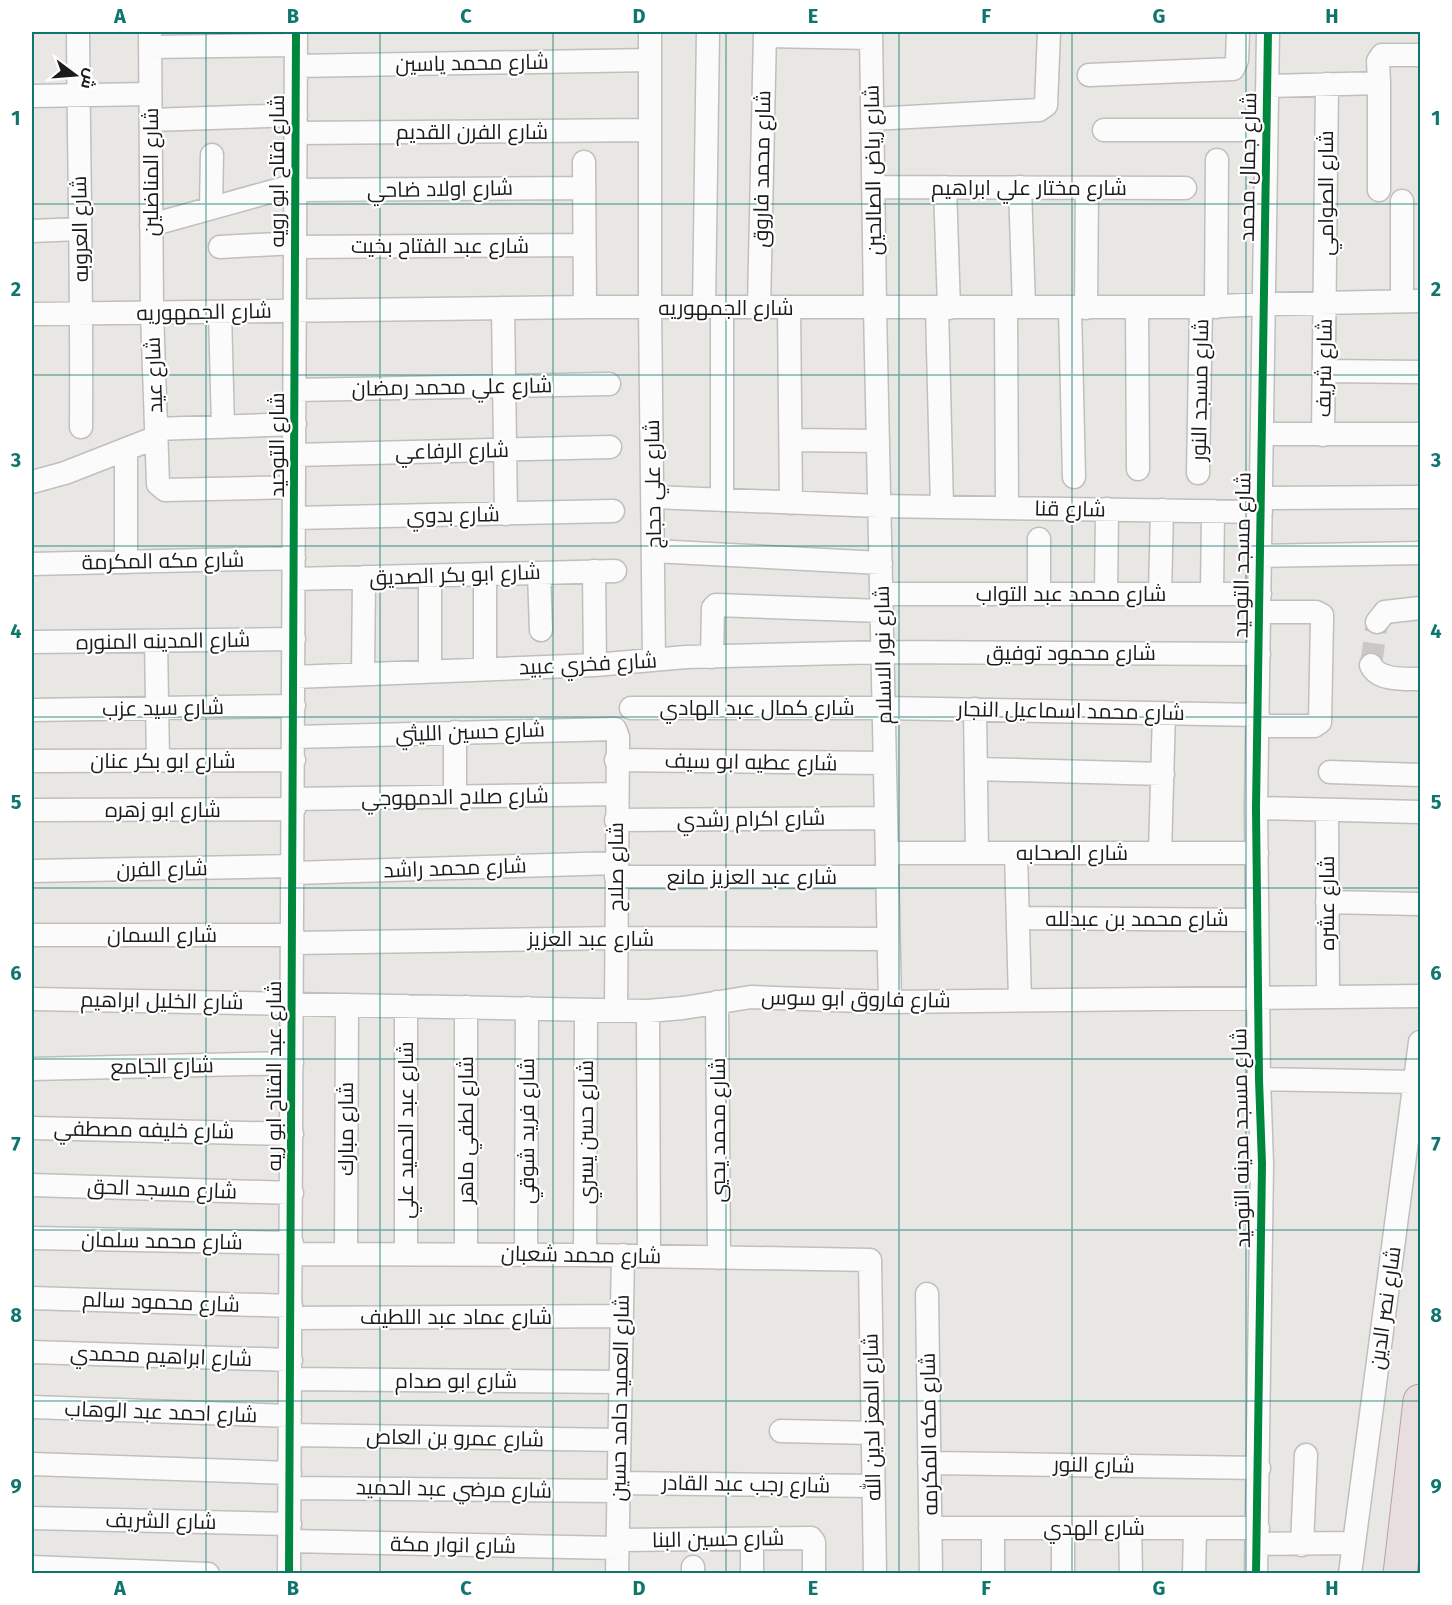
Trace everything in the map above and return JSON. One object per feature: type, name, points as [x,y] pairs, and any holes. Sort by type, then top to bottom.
[{"type":"highway","points":[[1400,1574],[1420,1401]]},
{"type":"street","name":"شارع العروبه","points":[[78,32],[79,229],[82,313],[81,427]]},
{"type":"street","name":"شارع علي حجاج","points":[[650,32],[654,660]]},
{"type":"street","points":[[708,32],[713,308],[722,500]]},
{"type":"street","points":[[872,119],[1039,110],[1046,105],[1049,32]]},
{"type":"street","points":[[1089,75],[1233,69],[1237,60],[1238,32],[1263,32]]},
{"type":"street","name":"شارع جمال محمد","points":[[1264,304],[1268,32]]},
{"type":"street","points":[[765,34],[871,35]]},
{"type":"street","name":"شارع محمد فاروق","points":[[759,308],[765,34]]},
{"type":"street","name":"شارع رياض الصالحين","points":[[871,35],[875,308]]},
{"type":"street","name":"شارع محمد ياسين","points":[[150,39],[296,48],[649,60]]},
{"type":"street","name":"شارع المناضلين","points":[[150,39],[152,312]]},
{"type":"street","name":"شارع فتاح ابو رويه","points":[[295,311],[296,48]]},
{"type":"street","points":[[1379,190],[1378,61],[1382,55],[1420,55]]},
{"type":"street","points":[[1267,86],[1379,83]]},
{"type":"street","name":"شارع الصوامي","points":[[1325,302],[1327,84]]},
{"type":"street","points":[[32,96],[150,94]]},
{"type":"street","name":"شارع الفرن القديم","points":[[150,120],[649,130]]},
{"type":"street","points":[[1104,130],[1266,130]]},
{"type":"street","points":[[211,208],[212,155]]},
{"type":"street","name":"شارع مسجد النور","points":[[1198,472],[1217,159]]},
{"type":"street","points":[[584,162],[585,308]]},
{"type":"street","name":"شارع مختار علي ابراهيم","points":[[873,187],[1185,188]]},
{"type":"street","points":[[942,507],[945,187]]},
{"type":"street","points":[[1007,508],[1020,187]]},
{"type":"street","name":"شارع اولاد ضاحي","points":[[151,225],[295,188],[584,188]]},
{"type":"street","points":[[1074,477],[1078,308],[1087,188]]},
{"type":"street","points":[[1402,201],[1411,301]]},
{"type":"street","points":[[32,231],[79,229]]},
{"type":"street","name":"شارع عبد الفتاح بخيت","points":[[220,247],[584,245]]},
{"type":"street","name":"شارع الجمهوريه","points":[[32,314],[504,308],[1137,308],[1411,301]]},
{"type":"street","name":"شارع شريف","points":[[1323,435],[1325,302]]},
{"type":"street","name":"شارع مسجد التوحيد","points":[[1256,808],[1264,304]]},
{"type":"street","points":[[504,308],[506,514]]},
{"type":"street","points":[[789,308],[791,503]]},
{"type":"street","name":"شارع نور الاسلام","points":[[875,308],[890,1002]]},
{"type":"street","points":[[1137,308],[1138,469]]},
{"type":"street","name":"شارع التوحيد","points":[[294,569],[295,311]]},
{"type":"street","name":"شارع عيد","points":[[152,312],[159,484],[163,489],[294,487]]},
{"type":"street","points":[[220,312],[223,427]]},
{"type":"street","points":[[1325,371],[1420,372]]},
{"type":"street","name":"شارع علي محمد رمضان","points":[[295,390],[609,384]]},
{"type":"street","points":[[32,482],[65,473],[126,450],[157,433],[294,424]]},
{"type":"street","points":[[1262,434],[1420,434]]},
{"type":"street","points":[[791,440],[878,441]]},
{"type":"street","name":"شارع الرفاعي","points":[[294,455],[610,447]]},
{"type":"street","points":[[126,450],[126,562]]},
{"type":"street","points":[[653,497],[879,506]]},
{"type":"street","name":"شارع قنا","points":[[879,506],[1213,511],[1261,505],[1420,497]]},
{"type":"street","points":[[1106,594],[1107,509]]},
{"type":"street","points":[[1160,594],[1162,510]]},
{"type":"street","points":[[1212,594],[1213,511]]},
{"type":"street","name":"شارع بدوي","points":[[294,518],[612,512]]},
{"type":"street","points":[[1039,539],[1039,594]]},
{"type":"street","points":[[654,551],[881,563]]},
{"type":"street","points":[[1260,556],[1420,553]]},
{"type":"street","name":"شارع مكه المكرمة","points":[[32,564],[126,562],[294,569]]},
{"type":"street","name":"شارع ابو بكر الصديق","points":[[294,569],[364,578],[604,571],[595,665]]},
{"type":"street","name":"شارع عبد الفتاح ابو ريه","points":[[290,1574],[294,569]]},
{"type":"street","points":[[539,573],[541,630]]},
{"type":"street","points":[[484,669],[485,574]]},
{"type":"street","points":[[430,576],[430,671]]},
{"type":"street","points":[[363,674],[364,578]]},
{"type":"street","name":"شارع محمد عبد التواب","points":[[712,657],[713,606],[882,603],[1039,594],[1212,594],[1260,603]]},
{"type":"street","name":"شارع محمد اسماعيل النجار","points":[[884,708],[1164,713],[1314,726],[1320,722],[1322,615],[1260,603]]},
{"type":"street","points":[[1377,622],[1385,612],[1420,608]]},
{"type":"street","name":"شارع المدينه المنوره","points":[[32,642],[294,639]]},
{"type":"street","points":[[156,641],[158,761]]},
{"type":"street","name":"شارع فخري عبيد","points":[[294,676],[595,665],[712,657],[883,652]]},
{"type":"street","name":"شارع محمود توفيق","points":[[883,652],[1259,654]]},
{"type":"street","points":[[1371,665],[1380,675],[1420,679]]},
{"type":"street","name":"شارع سيد عزب","points":[[32,710],[294,706]]},
{"type":"street","name":"شارع كمال عبد الهادي","points":[[631,708],[884,708]]},
{"type":"street","points":[[975,709],[977,853]]},
{"type":"street","points":[[1160,853],[1164,713]]},
{"type":"street","name":"شارع حسين الليثي","points":[[294,737],[613,728],[618,734],[616,760]]},
{"type":"street","points":[[455,732],[455,796]]},
{"type":"street","name":"شارع ابو بكر عنان","points":[[32,761],[294,760]]},
{"type":"street","name":"شارع عطيه ابو سيف","points":[[616,760],[885,764]]},
{"type":"street","name":"شارع صلاح","points":[[616,760],[616,1010]]},
{"type":"street","points":[[976,769],[1163,774]]},
{"type":"street","points":[[1330,772],[1420,775]]},
{"type":"street","name":"شارع صلاح الدمهوجي","points":[[294,804],[455,796],[616,794]]},
{"type":"street","name":"شارع ابو زهره","points":[[32,810],[294,804]]},
{"type":"street","points":[[1256,808],[1420,812]]},
{"type":"street","name":"شارع مسجد مدينه التوحيد","points":[[1256,808],[1258,1079],[1262,1164],[1256,1574]]},
{"type":"street","name":"شارع عشره","points":[[1327,810],[1328,997]]},
{"type":"street","name":"شارع اكرام رشدي","points":[[616,820],[886,818]]},
{"type":"street","name":"شارع الصحابه","points":[[886,853],[1257,853]]},
{"type":"street","points":[[1016,853],[1020,1000]]},
{"type":"street","name":"شارع محمد راشد","points":[[293,870],[616,870]]},
{"type":"street","name":"شارع الفرن","points":[[32,871],[293,870]]},
{"type":"street","name":"شارع عبد العزيز مانع","points":[[616,870],[887,877]]},
{"type":"street","points":[[1327,902],[1420,904]]},
{"type":"street","name":"شارع محمد بن عبدلله","points":[[1018,918],[1257,920]]},
{"type":"street","name":"شارع السمان","points":[[32,935],[293,939]]},
{"type":"street","name":"شارع عبد العزيز","points":[[293,939],[888,939]]},
{"type":"street","name":"شارع فاروق ابو سوس","points":[[293,1004],[648,1011],[751,997],[890,1002],[1420,996]]},
{"type":"street","name":"شارع الخليل ابراهيم","points":[[32,999],[293,1004]]},
{"type":"street","name":"شارع محمد يحيي","points":[[717,1002],[719,1258]]},
{"type":"street","name":"شارع مبارك","points":[[346,1253],[347,1005]]},
{"type":"street","name":"شارع عبد الحميد علي","points":[[406,1006],[406,1254]]},
{"type":"street","name":"شارع لطفي ماهر","points":[[466,1007],[466,1254]]},
{"type":"street","name":"شارع فريد شوقي","points":[[526,1254],[527,1008]]},
{"type":"street","name":"شارع حسن يسري","points":[[585,1255],[586,1010]]},
{"type":"street","points":[[648,1011],[649,1256]]},
{"type":"street","name":"شارع نصر الدين","points":[[1350,1574],[1420,1042]]},
{"type":"street","name":"شارع الجامع","points":[[32,1069],[292,1063]]},
{"type":"street","points":[[1258,1079],[1415,1082]]},
{"type":"street","name":"شارع خليفه مصطفي","points":[[32,1128],[292,1134]]},
{"type":"street","name":"شارع مسجد الحق","points":[[32,1185],[292,1193]]},
{"type":"street","name":"شارع محمد سلمان","points":[[32,1238],[292,1248]]},
{"type":"street","name":"شارع محمد شعبان","points":[[292,1248],[346,1253],[870,1260]]},
{"type":"street","name":"شارع العميد حامد حسين","points":[[617,1574],[623,1255]]},
{"type":"street","name":"شارع المعز لدين الله","points":[[870,1260],[875,1574]]},
{"type":"street","name":"شارع مكه المكرمه","points":[[927,1294],[931,1574]]},
{"type":"street","name":"شارع محمود سالم","points":[[32,1298],[291,1312]]},
{"type":"street","name":"شارع عماد عبد اللطيف","points":[[291,1312],[622,1316]]},
{"type":"street","name":"شارع ابراهيم محمدي","points":[[32,1352],[291,1370]]},
{"type":"street","name":"شارع ابو صدام","points":[[291,1370],[620,1382]]},
{"type":"street","name":"شارع احمد عبد الوهاب","points":[[32,1407],[290,1426]]},
{"type":"street","name":"شارع عمرو بن العاص","points":[[290,1426],[619,1440]]},
{"type":"street","points":[[781,1431],[873,1433]]},
{"type":"street","points":[[1302,1545],[1306,1455]]},
{"type":"street","name":"شارع النور","points":[[929,1463],[1259,1468]]},
{"type":"street","name":"شارع مرضي عبد الحميد","points":[[32,1464],[290,1480],[618,1487]]},
{"type":"street","name":"شارع رجب عبد القادر","points":[[618,1487],[873,1486]]},
{"type":"street","name":"شارع الشريف","points":[[32,1518],[290,1533]]},
{"type":"street","name":"شارع الهدي","points":[[930,1528],[1195,1528],[1257,1536],[1302,1545],[1354,1543]]},
{"type":"street","points":[[993,1528],[993,1574]]},
{"type":"street","points":[[1063,1528],[1063,1574]]},
{"type":"street","points":[[1130,1528],[1131,1574]]},
{"type":"street","points":[[1194,1574],[1195,1528]]},
{"type":"street","name":"شارع انوار مكة","points":[[290,1533],[617,1544]]},
{"type":"street","name":"شارع حسين البنا","points":[[617,1544],[807,1538],[813,1540],[814,1574]]},
{"type":"street","points":[[752,1539],[752,1574]]},
{"type":"street","points":[[32,1567],[208,1574]]},
{"type":"tunnel","points":[[1371,665],[1377,622]]},
{"type":"cycle path","points":[[289,1574],[296,32]]},
{"type":"cycle path","points":[[1256,1574],[1262,1164],[1256,808],[1268,32]]}]
